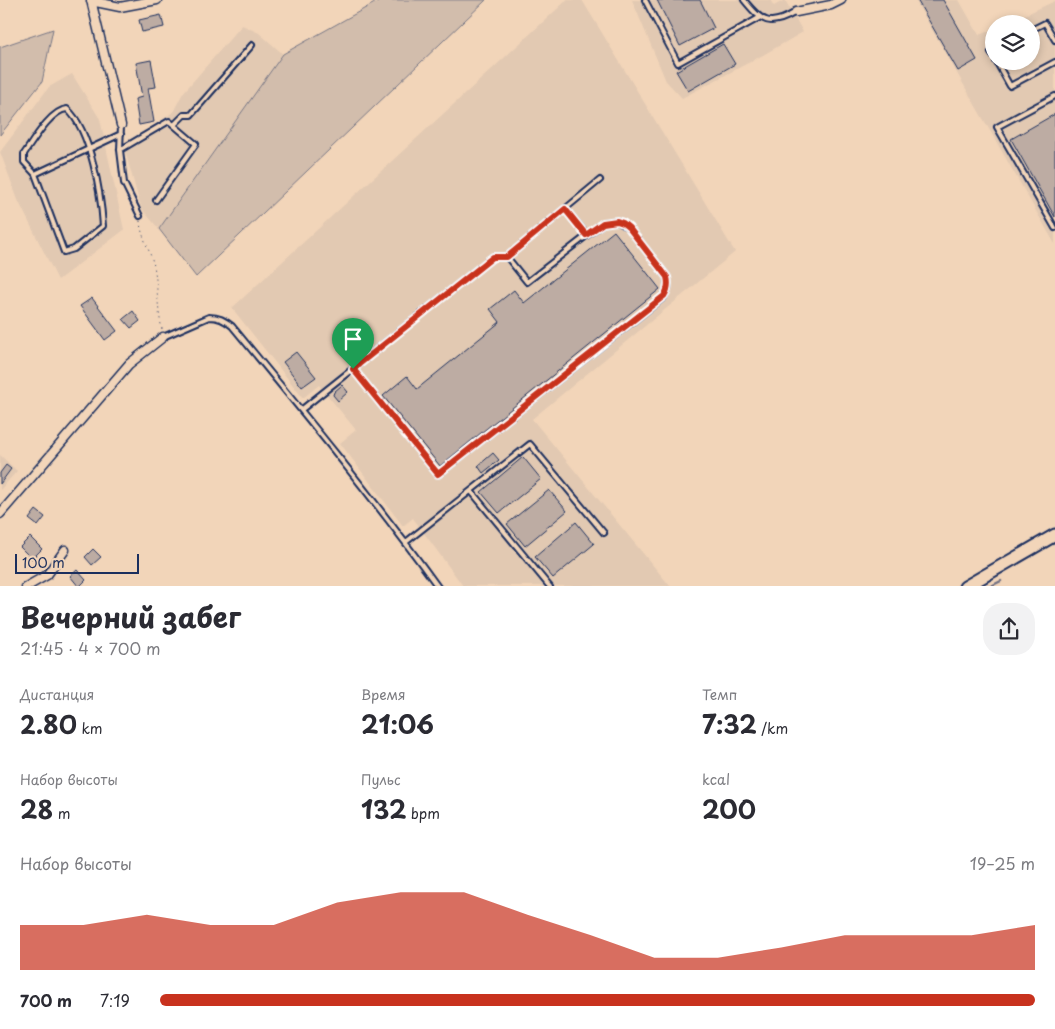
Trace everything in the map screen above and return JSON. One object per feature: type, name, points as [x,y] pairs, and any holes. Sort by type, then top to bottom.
[{"type":"main road","points":[[965,586],[1055,535]]},
{"type":"street","points":[[121,125],[91,1],[120,7],[157,0]]},
{"type":"street","points":[[796,12],[831,5],[841,0]]},
{"type":"street","points":[[0,514],[129,364],[163,337]]},
{"type":"street","points":[[26,586],[47,575],[65,550]]},
{"type":"lane","points":[[645,0],[678,63],[759,18],[783,20],[796,12]]},
{"type":"lane","points":[[744,0],[759,18]]},
{"type":"lane","points":[[1040,25],[1045,22],[1055,40]]},
{"type":"lane","points":[[175,124],[184,115],[191,115],[252,45]]},
{"type":"lane","points":[[1001,70],[1010,86],[1055,62]]},
{"type":"lane","points":[[1055,96],[997,128],[1055,228]]},
{"type":"lane","points":[[61,109],[67,109],[74,115],[89,149],[101,200],[103,226],[74,249],[64,252],[35,174],[24,162],[24,154],[51,117],[61,109]]},
{"type":"lane","points":[[120,150],[170,121],[196,144],[156,200]]},
{"type":"lane","points":[[121,125],[120,150],[124,183],[140,216]]},
{"type":"lane","points":[[35,174],[121,134]]},
{"type":"lane","points":[[301,410],[493,257],[507,257],[600,180]]},
{"type":"lane","points":[[565,209],[586,235]]},
{"type":"lane","points":[[353,369],[438,474],[664,296],[669,282],[629,228],[617,221],[603,223],[527,282],[507,257]]},
{"type":"lane","points":[[163,337],[209,317],[225,320],[232,326],[406,542],[438,586]]},
{"type":"lane","points":[[406,542],[530,444],[604,533]]},
{"type":"lane","points":[[471,491],[550,586]]},
{"type":"path","points":[[140,216],[140,225],[154,266],[158,315],[163,337]]},
{"type":"shaded area","points":[[380,0],[486,0],[196,277],[159,229],[283,54]]},
{"type":"shaded area","points":[[567,0],[582,0],[735,252],[532,419],[670,586],[463,586],[413,518],[403,526],[340,443],[356,430],[319,385],[303,398],[232,308]]},
{"type":"shaded area","points":[[632,0],[770,0],[774,6],[785,0],[803,32],[682,98],[666,81]]},
{"type":"shaded area","points":[[915,0],[959,0],[979,35],[985,33],[985,70],[1040,70],[1040,15],[1025,15],[1055,1],[1055,244]]},
{"type":"shaded area","points":[[242,25],[259,33],[283,54],[159,229],[141,208],[124,147],[173,112],[183,93]]},
{"type":"shaded area","points":[[53,29],[42,82],[0,135],[0,47]]},
{"type":"shaded area","points":[[72,74],[100,119],[124,230],[58,280],[18,200],[0,152],[49,87]]},
{"type":"shaded area","points":[[0,455],[17,471],[0,490]]},
{"type":"building","points":[[657,0],[700,0],[714,28],[680,46]]},
{"type":"building","points":[[917,0],[943,0],[977,60],[958,71]]},
{"type":"building","points":[[161,15],[164,27],[142,32],[139,20]]},
{"type":"building","points":[[723,44],[735,64],[688,91],[676,71]]},
{"type":"building","points":[[151,60],[156,87],[148,88],[154,122],[139,125],[135,99],[142,97],[136,63]]},
{"type":"building","points":[[1055,114],[1055,217],[1011,139]]},
{"type":"building","points":[[614,231],[660,289],[440,466],[383,396],[407,376],[417,389],[500,322],[490,309],[514,290],[524,303]]},
{"type":"building","points":[[92,298],[117,331],[105,340],[80,306]]},
{"type":"building","points":[[133,311],[140,321],[131,328],[123,319]]},
{"type":"building","points":[[296,352],[316,377],[302,387],[283,362]]},
{"type":"building","points":[[342,385],[348,392],[338,401],[333,395]]},
{"type":"building","points":[[493,453],[499,460],[483,473],[478,466]]},
{"type":"building","points":[[523,457],[541,479],[499,513],[481,492]]},
{"type":"building","points":[[6,465],[11,469],[0,484],[0,473]]},
{"type":"building","points":[[549,490],[567,511],[525,546],[507,524]]},
{"type":"building","points":[[36,510],[45,517],[38,526],[29,519]]},
{"type":"building","points":[[576,522],[594,544],[553,578],[535,557]]},
{"type":"building","points":[[30,537],[42,549],[32,559],[20,547]]},
{"type":"building","points":[[93,549],[101,557],[92,565],[85,557]]},
{"type":"building","points":[[77,570],[86,580],[78,586],[70,576]]},
{"type":"waterway","points":[[991,586],[1001,581]]},
{"type":"route","points":[[565,209],[586,235],[603,223],[610,221],[623,223],[629,228],[669,282],[664,296],[438,474],[353,369],[493,257],[507,257],[565,209]]}]
